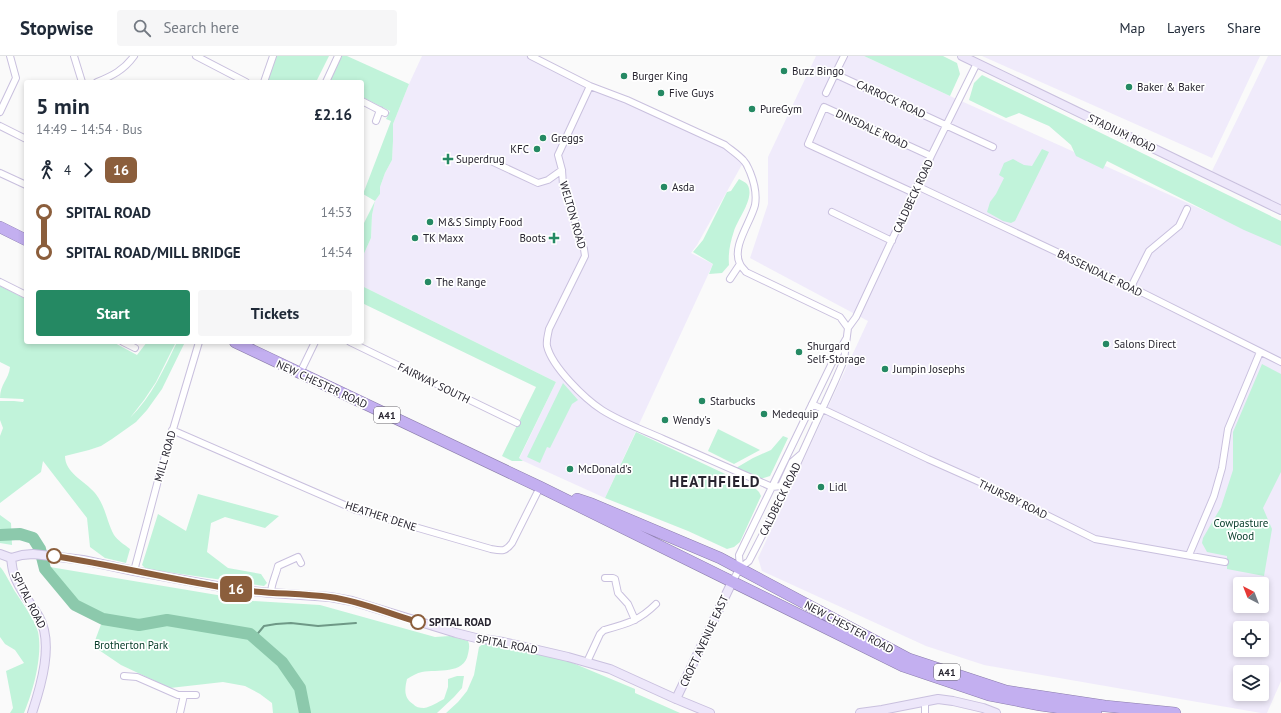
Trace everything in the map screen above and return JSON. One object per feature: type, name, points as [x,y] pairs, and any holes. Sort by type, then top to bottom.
[{"type":"highway","points":[[0,227],[24,239]]},
{"type":"highway","name":"NEW CHESTER ROAD","points":[[239,344],[540,488],[903,666],[989,695],[1040,709],[1096,713]]},
{"type":"highway","name":"NEW CHESTER ROAD","points":[[540,488],[592,504],[720,558],[909,659],[1006,691],[1105,706],[1175,713]]},
{"type":"highway","points":[[652,529],[677,548],[724,570],[732,582]]},
{"type":"highway","points":[[740,568],[746,580],[805,610],[832,631]]},
{"type":"main road","name":"STADIUM ROAD","points":[[962,56],[1281,210]]},
{"type":"main road","points":[[0,554],[11,558]]},
{"type":"main road","name":"SPITAL ROAD","points":[[32,713],[38,694],[46,653],[46,638],[40,618],[14,575],[11,558],[33,554],[83,560],[233,589],[330,597],[352,601],[456,633],[503,642],[610,669],[709,713]]},
{"type":"main road","name":"CROFT AVENUE EAST","points":[[676,699],[732,582]]},
{"type":"main road","points":[[860,713],[925,703],[938,699],[983,708],[996,713]]},
{"type":"street","points":[[0,112],[16,78],[10,56]]},
{"type":"street","points":[[74,56],[81,80]]},
{"type":"street","points":[[102,80],[120,71],[134,56]]},
{"type":"street","points":[[196,56],[242,80]]},
{"type":"street","points":[[265,80],[273,56]]},
{"type":"street","points":[[327,80],[338,56]]},
{"type":"street","points":[[531,56],[590,86],[627,100],[725,145],[744,161],[752,178],[755,190],[755,205],[740,241],[738,255],[740,264],[746,272],[840,317],[848,328]]},
{"type":"street","points":[[826,93],[844,56]]},
{"type":"street","name":"CALDBECK ROAD","points":[[732,582],[740,568],[749,561],[782,497],[844,360],[848,328],[856,317],[931,156],[977,63]]},
{"type":"street","name":"CARROCK ROAD","points":[[835,74],[993,147]]},
{"type":"street","name":"WELTON ROAD","points":[[590,86],[558,155],[562,170],[563,185],[585,256],[549,328],[547,346],[550,354],[566,377],[588,399],[602,410],[629,424],[772,487]]},
{"type":"street","points":[[364,102],[383,111],[376,121]]},
{"type":"street","name":"DINSDALE ROAD","points":[[914,193],[808,144],[824,107],[931,156]]},
{"type":"street","points":[[0,126],[24,138]]},
{"type":"street","points":[[493,162],[538,183],[548,180],[562,170]]},
{"type":"street","points":[[0,173],[24,185]]},
{"type":"street","name":"BASSENDALE ROAD","points":[[917,186],[1131,287],[1281,362]]},
{"type":"street","points":[[1131,287],[1149,251],[1179,226],[1188,209]]},
{"type":"street","points":[[832,212],[892,241]]},
{"type":"street","points":[[730,279],[740,264]]},
{"type":"street","points":[[0,282],[24,294]]},
{"type":"street","name":"CALDBECK ROAD","points":[[740,568],[738,555],[832,363],[847,337]]},
{"type":"street","points":[[127,344],[135,348]]},
{"type":"street","name":"MILL ROAD","points":[[134,571],[172,430],[198,344]]},
{"type":"street","points":[[300,373],[314,344]]},
{"type":"street","name":"FAIRWAY SOUTH","points":[[354,344],[517,423]]},
{"type":"street","points":[[1189,555],[1214,496],[1222,468],[1228,429],[1260,352]]},
{"type":"street","name":"THURSBY ROAD","points":[[812,404],[982,483],[1095,539],[1225,562]]},
{"type":"street","name":"HEATHER DENE","points":[[172,430],[356,510],[502,551],[508,548],[512,543],[540,488]]},
{"type":"street","points":[[772,487],[781,486],[792,462],[801,455]]},
{"type":"street","points":[[271,593],[271,586],[276,577],[278,566],[298,557],[301,563]]},
{"type":"street","points":[[605,578],[615,579],[618,593],[628,604],[635,620]]},
{"type":"street","points":[[587,662],[600,634],[604,630],[635,620],[644,615],[656,604]]},
{"type":"street","points":[[124,676],[137,677],[178,695],[196,695]]},
{"type":"street","points":[[180,713],[184,695]]},
{"type":"street","points":[[925,703],[925,713]]},
{"type":"shaded area","points":[[422,56],[531,56],[725,145],[744,161],[697,245],[691,253],[713,264],[605,498],[519,459],[556,382],[364,287],[364,254],[371,238],[372,215],[375,201],[380,194],[380,187],[392,160],[393,124]]},
{"type":"shaded area","points":[[816,56],[864,56],[1281,245],[1281,681],[1267,713],[984,665],[926,646],[762,571],[758,558],[868,321],[750,258],[768,204],[768,157]]},
{"type":"shaded area","points":[[982,56],[1260,56],[1212,158]]},
{"type":"shaded area","points":[[1268,56],[1281,56],[1281,205],[1212,171]]},
{"type":"green space","points":[[276,56],[329,56],[317,80],[268,80]]},
{"type":"green space","points":[[342,56],[347,56],[409,84],[393,124],[392,160],[380,187],[380,194],[375,201],[364,195],[364,191],[391,121],[386,119],[390,111],[364,98],[364,80],[330,80]]},
{"type":"green space","points":[[864,56],[943,56],[957,63],[960,74],[950,96]]},
{"type":"green space","points":[[982,75],[1281,221],[1281,246],[1244,230],[1107,161],[1103,169],[1076,156],[1071,145],[1049,126],[1019,113],[1006,118],[969,100],[974,83]]},
{"type":"green space","points":[[1042,149],[1049,152],[1015,221],[1011,223],[1003,221],[987,212],[990,202],[1004,178],[999,175],[1004,163],[1013,159],[1024,165],[1032,166]]},
{"type":"green space","points":[[739,179],[747,184],[749,195],[748,201],[736,226],[730,244],[729,265],[722,273],[709,274],[713,264],[693,252],[703,240],[727,192],[731,191]]},
{"type":"green space","points":[[375,201],[372,215],[371,238],[364,254],[364,223]]},
{"type":"green space","points":[[0,286],[24,298],[24,344],[117,344],[137,355],[145,344],[175,344],[156,382],[130,418],[145,401],[162,372],[176,344],[184,344],[162,389],[147,410],[136,422],[101,446],[65,456],[68,467],[72,472],[99,498],[114,535],[119,541],[130,549],[126,563],[105,558],[90,547],[87,518],[43,461],[41,472],[0,503],[0,436],[3,428],[0,420],[0,401],[23,402],[24,400],[0,398],[1,389],[10,367],[0,362]]},
{"type":"green space","points":[[364,287],[556,382],[519,458],[523,461],[512,461],[502,456],[536,387],[364,304]]},
{"type":"green space","name":"Cowpasture Wood","points":[[1262,364],[1281,374],[1281,472],[1263,508],[1272,529],[1264,576],[1227,569],[1227,556],[1207,552],[1202,543],[1203,538],[1221,507],[1233,470],[1233,432]]},
{"type":"green space","points":[[563,383],[578,400],[572,404],[550,448],[547,447],[540,463],[527,457]]},
{"type":"green space","points":[[718,429],[760,450],[734,464],[708,451]]},
{"type":"green space","points":[[636,432],[755,488],[759,492],[761,496],[740,542],[734,547],[727,549],[688,531],[605,498]]},
{"type":"green space","points":[[783,436],[788,438],[770,476],[760,479],[736,468],[771,450]]},
{"type":"green space","points":[[198,494],[279,516],[265,528],[225,517],[211,523],[207,552],[228,568],[261,574],[267,583],[264,586],[146,569],[142,565],[158,514],[186,531]]},
{"type":"green space","points":[[0,515],[11,523],[12,545],[0,543]]},
{"type":"green space","points":[[0,567],[4,571],[14,590],[32,617],[38,632],[38,662],[31,695],[24,713],[10,713],[13,708],[6,671],[24,663],[15,650],[5,644],[0,637]]},
{"type":"green space","name":"Brotherton Park","points":[[50,567],[253,601],[320,605],[435,637],[450,636],[468,641],[468,654],[465,661],[461,665],[449,670],[422,672],[414,675],[407,679],[406,695],[414,705],[424,708],[432,706],[444,699],[448,687],[448,679],[457,676],[464,676],[462,688],[437,713],[273,713],[272,703],[260,694],[245,686],[223,682],[170,688],[121,665],[93,646],[103,619],[75,605],[49,573]]},
{"type":"green space","points":[[484,643],[532,651],[568,661],[635,689],[635,693],[680,713],[446,713],[467,691],[474,675],[479,647]]},
{"type":"waterway","points":[[0,535],[20,534],[33,538],[40,549],[45,569],[75,605],[103,619],[139,625],[167,620],[250,634],[282,662],[300,688],[305,713]]},
{"type":"waterway","points":[[254,638],[264,626],[276,624],[291,623],[318,626],[356,623]]},
{"type":"bus line","name":"16","points":[[54,556],[83,560],[233,589],[330,597],[352,601],[418,622]]},
{"type":"place","name":"Buzz Bingo","points":[[784,71]]},
{"type":"place","name":"Burger King","points":[[624,76]]},
{"type":"place","name":"Baker & Baker","points":[[1129,87]]},
{"type":"place","name":"Five Guys","points":[[661,93]]},
{"type":"place","name":"PureGym","points":[[752,109]]},
{"type":"place","name":"Greggs","points":[[543,138]]},
{"type":"place","name":"KFC","points":[[537,149]]},
{"type":"place","name":"Superdrug","points":[[448,159]]},
{"type":"place","name":"Asda","points":[[664,187]]},
{"type":"place","name":"M&S Simply Food","points":[[430,222]]},
{"type":"place","name":"TK Maxx","points":[[415,238]]},
{"type":"place","name":"Boots","points":[[554,238]]},
{"type":"place","name":"The Range","points":[[428,282]]},
{"type":"place","name":"Salons Direct","points":[[1106,344]]},
{"type":"place","name":"Shurgard Self-Storage","points":[[799,352]]},
{"type":"place","name":"Jumpin Josephs","points":[[885,369]]},
{"type":"place","name":"Starbucks","points":[[702,401]]},
{"type":"place","name":"Medequip","points":[[764,414]]},
{"type":"place","name":"Wendy's","points":[[665,420]]},
{"type":"place","name":"McDonald's","points":[[570,469]]},
{"type":"place","name":"Lidl","points":[[821,487]]},
{"type":"place","name":"SPITAL ROAD","points":[[418,622]]},
{"type":"district","name":"HEATHFIELD","points":[[715,481]]}]
